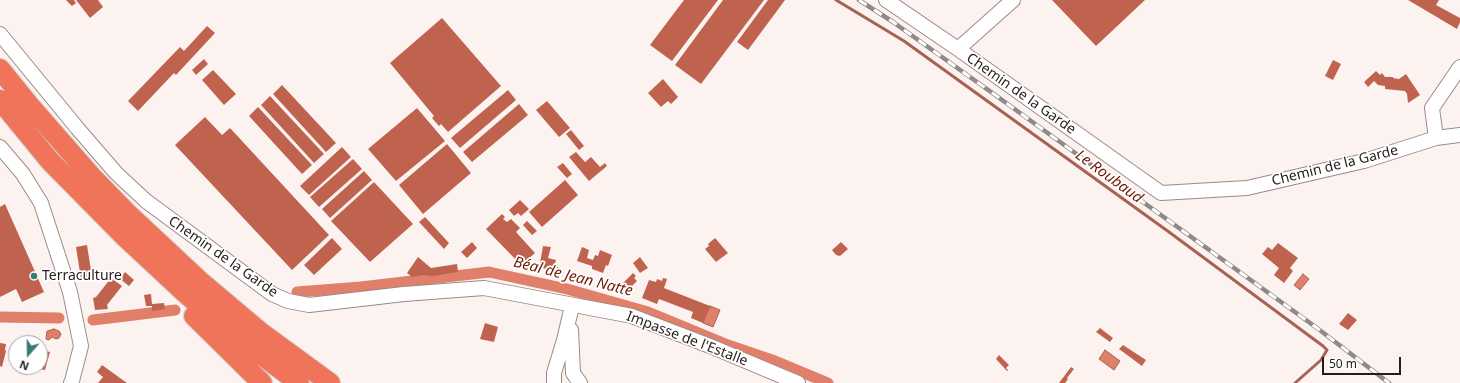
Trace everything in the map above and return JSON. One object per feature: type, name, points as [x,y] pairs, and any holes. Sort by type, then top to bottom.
[{"type":"highway","points":[[0,69],[93,178],[126,212],[202,283],[259,330],[330,383]]},
{"type":"highway","points":[[0,100],[96,218],[262,383]]},
{"type":"highway","points":[[50,161],[125,237],[184,292],[236,336],[298,383]]},
{"type":"highway","points":[[126,212],[296,348],[345,383]]},
{"type":"street","name":"Chemin de la Garde","points":[[886,0],[958,49],[1161,193],[1247,188],[1364,161],[1436,138],[1460,135]]},
{"type":"street","points":[[958,49],[1013,0]]},
{"type":"street","name":"Chemin de la Garde","points":[[0,34],[116,173],[146,201],[272,294],[288,301],[309,305],[404,294],[484,288],[525,295],[572,306]]},
{"type":"street","points":[[1436,138],[1432,108],[1460,67]]},
{"type":"street","points":[[0,146],[23,174],[41,203],[70,292],[81,346],[71,383]]},
{"type":"street","points":[[572,306],[571,334],[574,380]]},
{"type":"street","points":[[554,383],[554,373],[572,306]]},
{"type":"street","name":"Impasse de l'Estalle","points":[[572,306],[632,316],[710,346],[798,383]]},
{"type":"shaded area","points":[[1303,274],[1309,279],[1300,290],[1294,285]]},
{"type":"shaded area","points":[[710,306],[720,310],[713,327],[703,323]]},
{"type":"shaded area","points":[[54,329],[59,331],[61,334],[59,338],[56,339],[52,337],[49,340],[48,335],[46,335],[47,331]]},
{"type":"shaded area","points":[[1105,350],[1120,361],[1114,370],[1099,359]]},
{"type":"building","points":[[66,0],[74,0],[76,3],[72,6]]},
{"type":"building","points":[[76,0],[98,0],[103,7],[90,18]]},
{"type":"building","points":[[684,0],[718,0],[672,61],[650,45]]},
{"type":"building","points":[[723,0],[764,0],[701,84],[675,65]]},
{"type":"building","points":[[768,0],[785,0],[748,50],[737,42]]},
{"type":"building","points":[[1052,0],[1145,0],[1096,46]]},
{"type":"building","points":[[1408,0],[1439,0],[1436,5],[1460,18],[1457,29]]},
{"type":"building","points":[[442,18],[501,86],[448,132],[441,124],[439,126],[432,118],[434,116],[390,63]]},
{"type":"building","points":[[207,26],[215,33],[176,75],[174,73],[138,111],[128,101],[180,47],[184,51]]},
{"type":"building","points":[[204,59],[208,64],[196,75],[192,70]]},
{"type":"building","points":[[1333,60],[1341,64],[1333,80],[1325,76]]},
{"type":"building","points":[[213,70],[236,94],[224,105],[202,80]]},
{"type":"building","points":[[1376,71],[1380,75],[1382,73],[1385,77],[1399,79],[1406,74],[1420,95],[1408,103],[1407,94],[1405,91],[1385,89],[1385,86],[1378,85],[1374,81],[1368,87],[1364,82]]},
{"type":"building","points":[[663,79],[678,97],[671,104],[668,101],[661,107],[648,93]]},
{"type":"building","points":[[282,85],[336,143],[326,152],[273,94]]},
{"type":"building","points":[[508,90],[516,100],[460,148],[451,138]]},
{"type":"building","points":[[270,96],[324,154],[314,163],[261,105]]},
{"type":"building","points":[[547,101],[570,128],[559,137],[536,110]]},
{"type":"building","points":[[519,104],[528,115],[472,162],[463,152]]},
{"type":"building","points":[[258,107],[312,165],[302,174],[249,116]]},
{"type":"building","points":[[417,108],[445,141],[396,181],[368,149]]},
{"type":"building","points":[[205,117],[222,135],[230,128],[329,235],[292,270],[175,145]]},
{"type":"building","points":[[571,130],[584,146],[579,150],[566,134]]},
{"type":"building","points":[[447,144],[471,173],[423,214],[399,185]]},
{"type":"building","points":[[342,147],[351,157],[309,195],[300,186]]},
{"type":"building","points":[[576,152],[585,162],[591,157],[600,167],[605,163],[607,166],[589,181],[569,157]]},
{"type":"building","points":[[353,159],[362,169],[319,207],[310,197]]},
{"type":"building","points":[[563,163],[572,174],[567,178],[557,167]]},
{"type":"building","points":[[364,171],[372,180],[330,218],[322,209]]},
{"type":"building","points":[[565,180],[578,195],[542,227],[529,212]]},
{"type":"building","points":[[374,182],[413,224],[370,262],[331,221]]},
{"type":"building","points":[[520,200],[529,209],[521,216],[518,213],[514,216],[509,210]]},
{"type":"building","points":[[5,204],[44,292],[22,302],[16,289],[0,297],[0,207]]},
{"type":"building","points":[[502,214],[505,217],[503,219],[507,222],[511,219],[520,228],[516,232],[535,253],[521,265],[486,229]]},
{"type":"building","points":[[425,217],[449,243],[444,249],[419,222]]},
{"type":"building","points":[[527,221],[537,231],[532,235],[523,225]]},
{"type":"building","points":[[332,238],[342,249],[314,275],[304,265]]},
{"type":"building","points":[[715,238],[728,253],[716,262],[705,249]]},
{"type":"building","points":[[472,242],[477,248],[467,258],[461,252]]},
{"type":"building","points":[[841,242],[848,249],[840,256],[836,255],[832,250]]},
{"type":"building","points":[[1278,243],[1298,258],[1290,268],[1293,271],[1284,283],[1274,275],[1279,268],[1262,254],[1268,247],[1272,250]]},
{"type":"building","points":[[87,245],[92,277],[81,279],[76,247]]},
{"type":"building","points":[[543,246],[551,247],[548,258],[556,260],[554,266],[560,268],[557,274],[541,267],[540,263]]},
{"type":"building","points":[[582,247],[589,250],[587,258],[593,260],[595,255],[598,256],[600,250],[612,255],[608,266],[606,265],[603,273],[592,269],[592,266],[577,261]]},
{"type":"building","points":[[418,257],[431,268],[457,264],[458,272],[433,276],[423,275],[412,277],[407,273]]},
{"type":"building","points":[[640,257],[648,268],[640,273],[633,263]]},
{"type":"building","points":[[125,272],[134,280],[129,286],[120,279]]},
{"type":"building","points":[[633,273],[636,276],[634,278],[637,281],[629,289],[623,283]]},
{"type":"building","points":[[111,278],[122,286],[107,305],[108,309],[95,310],[93,298],[96,297]]},
{"type":"building","points":[[663,278],[667,279],[664,288],[710,306],[703,323],[691,318],[693,312],[659,299],[657,304],[642,298],[649,280],[656,282],[657,279],[662,281]]},
{"type":"building","points":[[151,294],[152,304],[164,303],[165,309],[152,311],[152,306],[146,306],[144,295]]},
{"type":"building","points":[[1348,313],[1357,320],[1348,330],[1339,324]]},
{"type":"building","points":[[485,323],[498,327],[494,342],[480,339]]},
{"type":"building","points":[[1100,328],[1113,338],[1110,342],[1096,332]]},
{"type":"building","points":[[0,343],[6,344],[2,367],[0,366]]},
{"type":"building","points":[[1123,345],[1146,360],[1142,366],[1119,349]]},
{"type":"building","points":[[999,355],[1009,365],[1006,368],[1008,370],[1007,371],[996,359]]},
{"type":"building","points":[[102,365],[127,383],[98,383],[103,377],[97,372]]},
{"type":"building","points":[[1071,367],[1074,369],[1065,383],[1059,383]]},
{"type":"waterway","name":"Le Roubaud","points":[[836,0],[904,41],[1169,232],[1323,346],[1327,350],[1321,360],[1295,383]]},
{"type":"waterway","name":"Béal de Jean Natte","points":[[297,292],[361,287],[489,272],[567,289],[648,312],[728,345],[775,361],[828,383]]},
{"type":"waterway","name":"Béal de Jean Natte","points":[[93,320],[175,310]]},
{"type":"waterway","name":"Béal de Jean Natte","points":[[0,317],[59,318]]},
{"type":"railway","points":[[859,0],[893,22],[991,92],[1317,328],[1389,383]]},
{"type":"place","name":"Terraculture","points":[[34,276]]}]
